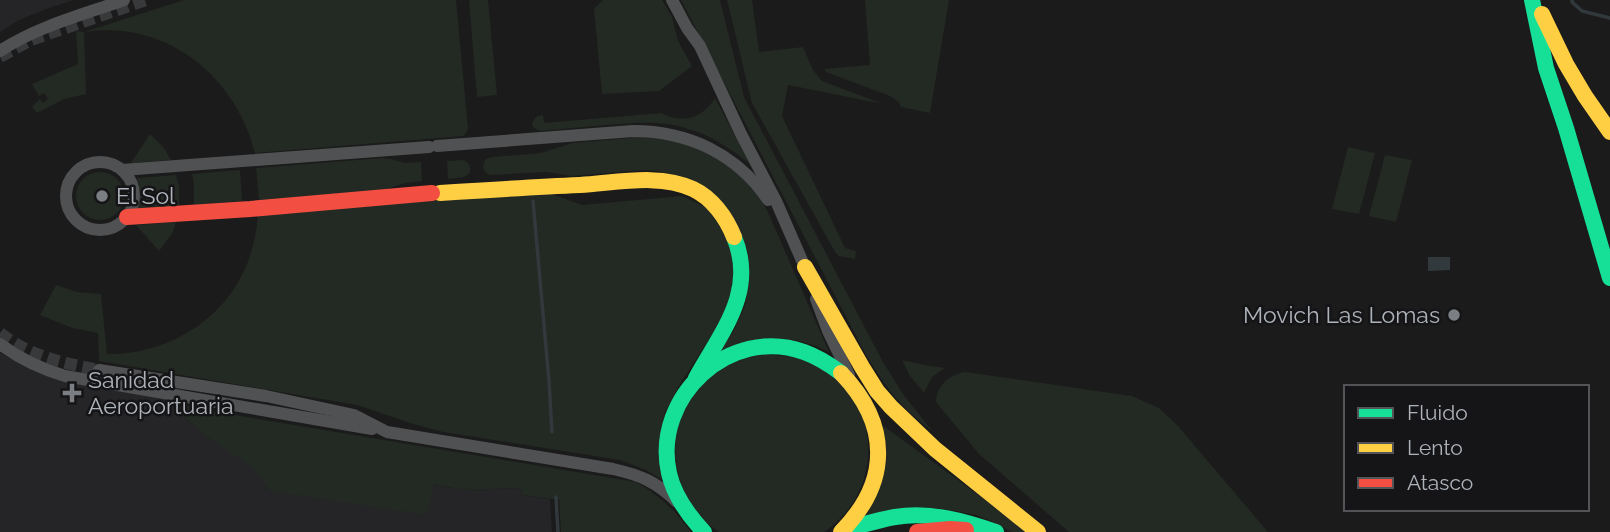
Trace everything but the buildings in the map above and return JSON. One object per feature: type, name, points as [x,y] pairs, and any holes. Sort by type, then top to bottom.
[{"type":"main road","points":[[1533,0],[1566,64],[1610,132]]},
{"type":"main road","points":[[1533,0],[1546,68],[1610,278]]},
{"type":"main road","points":[[127,217],[436,193],[641,181],[678,183],[704,196],[723,215],[733,231],[741,278],[739,296],[733,312],[693,383]]},
{"type":"main road","points":[[805,267],[877,391],[900,417],[935,449],[1038,532]]},
{"type":"main road","points":[[700,529],[682,506],[670,480],[668,436],[676,408],[693,383],[705,371],[726,358],[750,349],[784,347],[817,356],[845,375],[880,417],[935,449]]},
{"type":"main road","points":[[841,532],[862,508],[876,471],[876,433],[866,403]]},
{"type":"main road","points":[[841,532],[898,516],[932,516],[966,522],[996,532]]},
{"type":"main road","points":[[917,532],[950,529],[984,532]]},
{"type":"street","points":[[0,51],[20,38],[124,0]]},
{"type":"street","points":[[672,0],[700,46],[776,201],[805,267],[828,331],[856,388]]},
{"type":"street","points":[[122,170],[633,131],[664,133],[707,146],[736,164],[762,191],[786,226]]},
{"type":"street","points":[[102,162],[122,170],[131,181],[134,196],[127,217],[108,229],[86,227],[76,220],[69,211],[66,199],[67,187],[77,171],[85,165],[102,162]]},
{"type":"street","points":[[0,344],[44,370],[65,376],[599,466],[637,475],[666,491],[682,506]]},
{"type":"street","points":[[99,370],[266,396],[354,415],[387,432]]},
{"type":"shaded area","points":[[0,0],[74,0],[19,20],[0,32]]},
{"type":"shaded area","points":[[184,0],[456,0],[468,128],[463,136],[255,153],[245,125],[231,99],[214,77],[193,59],[169,44],[142,35],[114,31],[84,32]]},
{"type":"shaded area","points":[[469,0],[488,0],[497,95],[477,97]]},
{"type":"shaded area","points":[[603,0],[662,0],[672,17],[678,41],[692,66],[659,91],[602,94],[594,9]]},
{"type":"shaded area","points":[[681,0],[720,0],[744,97],[883,362],[903,394],[932,431],[895,397],[866,355]]},
{"type":"shaded area","points":[[727,0],[752,0],[759,52],[803,47],[813,70],[822,81],[883,104],[788,85],[782,116],[845,248],[856,251],[855,259],[839,256],[835,252],[752,103]]},
{"type":"shaded area","points":[[865,0],[949,0],[930,113],[901,107],[899,102],[890,96],[824,69],[870,65]]},
{"type":"shaded area","points":[[76,31],[84,32],[86,94],[64,99],[37,113],[32,107],[40,99],[43,103],[48,99],[44,93],[39,96],[32,84],[78,64]]},
{"type":"shaded area","points":[[715,98],[750,164],[705,135],[668,124],[627,124],[540,131],[532,124],[536,117],[543,115],[544,123],[661,113],[684,119],[704,111]]},
{"type":"shaded area","points":[[150,134],[171,160],[131,163]]},
{"type":"shaded area","points":[[642,137],[672,140],[715,156],[739,174],[767,210],[829,352],[786,339],[761,342],[718,353],[733,332],[744,308],[747,296],[747,256],[684,178],[644,170],[570,176],[547,172],[490,175],[484,168],[486,159],[492,157],[541,153],[572,143]]},
{"type":"shaded area","points":[[1348,147],[1375,153],[1359,214],[1332,209]]},
{"type":"shaded area","points":[[1385,155],[1412,160],[1396,222],[1369,216]]},
{"type":"shaded area","points":[[382,158],[404,163],[421,162],[422,181],[383,190],[259,200],[256,168]]},
{"type":"shaded area","points":[[463,160],[469,166],[469,174],[448,179],[447,161]]},
{"type":"shaded area","points":[[240,170],[242,201],[194,205],[192,174]]},
{"type":"shaded area","points":[[100,172],[117,179],[124,196],[117,213],[100,220],[83,213],[76,196],[83,179]]},
{"type":"shaded area","points":[[176,175],[179,206],[139,209],[137,178]]},
{"type":"shaded area","points":[[549,193],[582,205],[682,196],[705,207],[714,216],[727,238],[734,261],[734,284],[729,305],[665,412],[661,437],[664,481],[646,470],[620,460],[443,432],[357,405],[99,361],[98,333],[72,328],[40,315],[56,285],[77,292],[101,294],[107,354],[156,347],[199,325],[233,290],[245,269],[253,245],[258,213]]},
{"type":"shaded area","points":[[176,222],[173,232],[159,251],[136,225]]},
{"type":"shaded area","points":[[1428,257],[1450,257],[1450,270],[1428,271]]},
{"type":"shaded area","points":[[0,353],[40,373],[75,383],[179,401],[193,408],[433,485],[466,490],[520,488],[522,495],[550,499],[552,532],[0,532]]},
{"type":"shaded area","points":[[762,355],[800,358],[827,370],[847,389],[861,411],[867,437],[867,463],[860,489],[846,513],[824,532],[719,532],[699,515],[685,494],[677,471],[675,447],[679,423],[689,401],[704,381],[726,366]]},
{"type":"shaded area","points":[[902,360],[945,368],[932,377],[924,393],[910,376]]},
{"type":"shaded area","points":[[965,372],[1132,396],[1159,408],[1178,426],[1268,532],[1069,532],[979,454],[936,402],[938,391],[945,382],[954,375]]},
{"type":"shaded area","points":[[179,401],[193,408],[636,482],[666,504],[691,532],[561,532],[559,500],[522,495],[520,488],[466,490],[434,485],[427,515],[270,491],[253,468],[217,444],[178,412]]},
{"type":"shaded area","points":[[882,425],[1029,532],[1012,532],[976,515],[928,508],[858,522]]},
{"type":"waterway","points":[[1572,0],[1582,11],[1610,18]]},
{"type":"waterway","points":[[533,201],[552,432]]},
{"type":"waterway","points":[[556,497],[558,532]]},
{"type":"tunnel","points":[[0,57],[31,40],[146,0]]},
{"type":"tunnel","points":[[0,333],[35,353],[99,370]]},
{"type":"traffic: fast","points":[[1532,0],[1546,68],[1610,278]]},
{"type":"traffic: fast","points":[[696,378],[725,328],[739,294],[740,257],[734,237]]},
{"type":"traffic: fast","points":[[704,532],[692,519],[674,490],[669,473],[667,445],[673,418],[685,394],[702,374],[724,358],[749,349],[776,346],[804,352],[841,373]]},
{"type":"traffic: fast","points":[[842,531],[888,518],[921,515],[959,521],[996,532]]},
{"type":"traffic: slow","points":[[1542,14],[1566,64],[1610,132]]},
{"type":"traffic: slow","points":[[440,193],[637,180],[666,181],[693,189],[706,197],[723,215],[734,237]]},
{"type":"traffic: slow","points":[[805,267],[862,367],[891,407],[935,449],[1038,532]]},
{"type":"traffic: slow","points":[[841,373],[869,412],[876,432],[878,452],[876,473],[869,493],[841,532]]},
{"type":"traffic: jam","points":[[127,217],[432,193]]},
{"type":"traffic: jam","points":[[917,532],[966,530]]},
{"type":"place","name":"El Sol","points":[[102,196]]},
{"type":"place","name":"Movich Las Lomas","points":[[1454,315]]},
{"type":"place","name":"Sanidad Aeroportuaria","points":[[72,393]]}]
